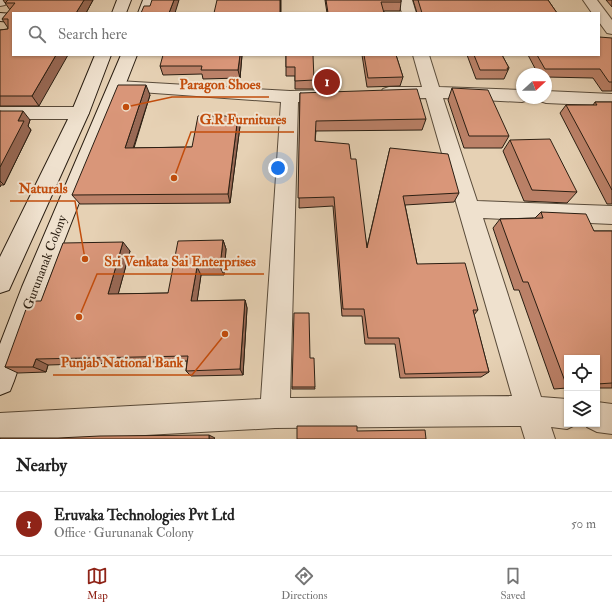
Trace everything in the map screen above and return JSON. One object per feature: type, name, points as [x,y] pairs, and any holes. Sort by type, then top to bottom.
[{"type":"street","points":[[119,12],[124,0]]},
{"type":"street","points":[[145,12],[150,0]]},
{"type":"street","points":[[405,0],[409,12]]},
{"type":"street","points":[[590,0],[604,14],[612,30]]},
{"type":"street","points":[[0,17],[12,18]]},
{"type":"street","points":[[0,282],[80,113],[103,56]]},
{"type":"street","name":"Gurunanak Colony","points":[[0,382],[34,287],[129,56]]},
{"type":"street","points":[[421,56],[540,439]]},
{"type":"street","points":[[116,86],[290,97],[346,95]]},
{"type":"street","points":[[370,94],[433,92],[516,96]]},
{"type":"street","points":[[275,414],[290,97]]},
{"type":"street","points":[[552,97],[612,100]]},
{"type":"street","points":[[0,113],[80,113]]},
{"type":"street","points":[[468,209],[612,215]]},
{"type":"street","points":[[0,428],[275,414],[531,411],[564,414]]},
{"type":"street","points":[[600,417],[612,418]]},
{"type":"building","points":[[8,0],[84,0],[77,12],[12,12],[12,56],[55,56],[32,96],[0,96],[0,30],[8,29],[8,19],[2,19],[15,3],[5,3]]},
{"type":"building","points":[[152,0],[174,0],[169,12],[141,12],[144,6],[150,6]]},
{"type":"building","points":[[217,0],[280,0],[280,12],[214,12]]},
{"type":"building","points":[[326,0],[401,0],[401,2],[381,2],[384,12],[328,12]]},
{"type":"building","points":[[418,0],[548,0],[556,12],[422,12]]},
{"type":"building","points":[[600,37],[612,38],[612,82],[609,82],[600,69],[544,68],[538,56],[600,56]]},
{"type":"building","points":[[163,56],[240,56],[238,70],[201,70],[202,66],[160,66]]},
{"type":"building","points":[[286,56],[313,56],[314,80],[295,81],[295,67],[286,67]]},
{"type":"building","points":[[364,56],[396,56],[403,77],[368,78]]},
{"type":"building","points":[[474,56],[503,56],[509,68],[507,68],[508,70],[480,70]]},
{"type":"building","points":[[118,85],[146,85],[125,148],[192,147],[198,116],[238,116],[228,194],[72,195]]},
{"type":"building","points":[[452,88],[488,90],[509,136],[469,136]]},
{"type":"building","points":[[417,89],[426,119],[316,121],[315,141],[349,144],[351,159],[356,159],[367,248],[390,148],[448,154],[459,193],[403,196],[417,264],[465,263],[478,310],[473,310],[489,372],[405,374],[399,338],[368,338],[364,309],[343,309],[334,197],[298,198],[300,93]]},
{"type":"building","points":[[595,102],[612,102],[612,190],[566,105],[597,105]]},
{"type":"building","points":[[0,111],[23,111],[18,121],[24,121],[0,167]]},
{"type":"building","points":[[550,139],[577,192],[532,190],[510,140]]},
{"type":"building","points":[[541,212],[586,214],[594,231],[612,231],[612,383],[600,384],[600,355],[564,355],[564,379],[528,282],[523,282],[500,219],[543,218]]},
{"type":"building","points":[[223,240],[220,267],[197,267],[191,301],[245,300],[240,369],[186,371],[188,356],[36,359],[33,367],[5,367],[29,301],[41,301],[63,243],[123,242],[108,294],[168,293],[178,241]]},
{"type":"building","points":[[294,313],[309,313],[310,358],[314,358],[315,387],[292,387]]},
{"type":"building","points":[[297,426],[357,426],[357,431],[425,430],[426,439],[297,439]]},
{"type":"building","points":[[209,435],[209,439],[0,439],[100,436]]},
{"type":"place","name":"Eruvaka Technologies Pvt Ltd","points":[[327,82]]},
{"type":"place","name":"Paragon Shoes","points":[[126,107]]},
{"type":"place","name":"G.R Furnitures","points":[[174,178]]},
{"type":"place","name":"Naturals","points":[[85,259]]},
{"type":"place","name":"Sri Venkata Sai Enterprises","points":[[79,317]]},
{"type":"place","name":"Punjab National Bank","points":[[225,334]]}]
